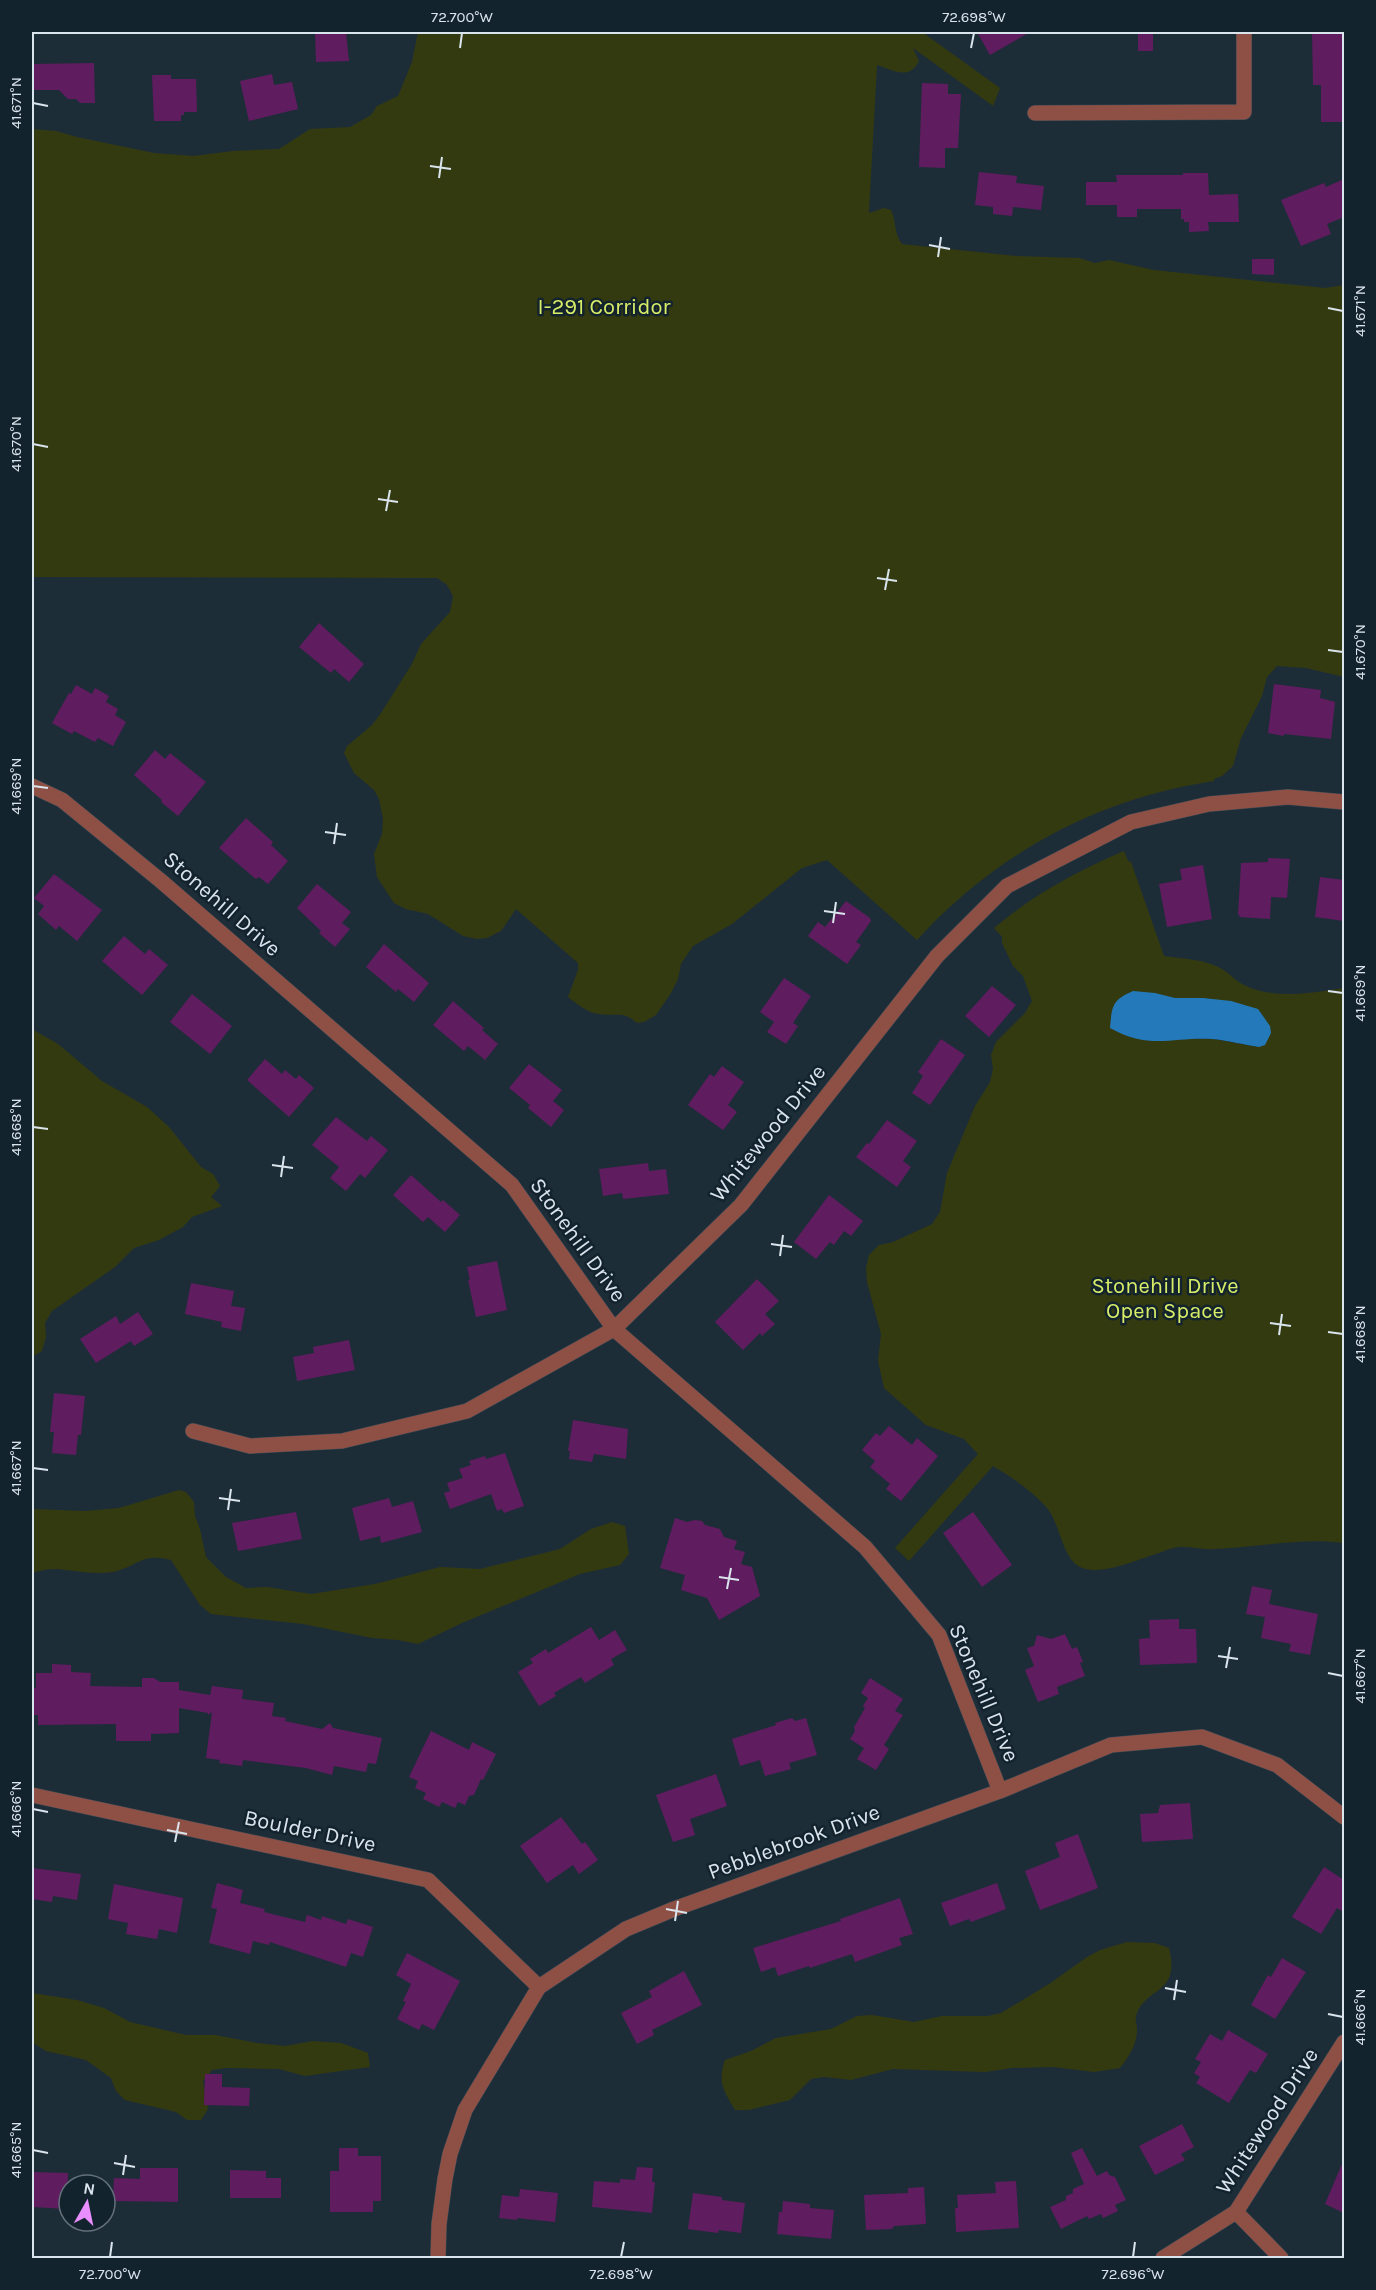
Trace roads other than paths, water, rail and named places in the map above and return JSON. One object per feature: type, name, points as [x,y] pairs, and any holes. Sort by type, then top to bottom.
[{"type":"street","points":[[1035,113],[1244,112],[1244,32]]},
{"type":"street","name":"Stonehill Drive","points":[[32,786],[62,800],[161,881],[512,1185],[614,1329],[865,1546],[939,1635],[1000,1791]]},
{"type":"street","name":"Whitewood Drive","points":[[193,1431],[250,1446],[342,1441],[467,1411],[614,1329],[741,1205],[937,956],[1007,886],[1131,822],[1209,804],[1288,797],[1344,802]]},
{"type":"street","name":"Pebblebrook Drive","points":[[438,2259],[444,2179],[465,2110],[539,1987],[626,1929],[674,1909],[1000,1791],[1111,1745],[1202,1737],[1276,1765],[1344,1817]]},
{"type":"street","name":"Boulder Drive","points":[[32,1795],[428,1880],[539,1987]]},
{"type":"street","name":"Whitewood Drive","points":[[1163,2259],[1236,2212],[1344,2042]]},
{"type":"street","points":[[1236,2212],[1281,2259]]},
{"type":"water","points":[[1133,991],[1175,998],[1231,1001],[1258,1009],[1270,1026],[1271,1033],[1265,1045],[1259,1047],[1212,1039],[1149,1041],[1137,1039],[1110,1028],[1114,1005],[1121,997]]},
{"type":"park label","name":"I-291 Corridor","points":[[604,307]]},
{"type":"park label","name":"Stonehill Drive Open Space","points":[[1165,1298]]}]
